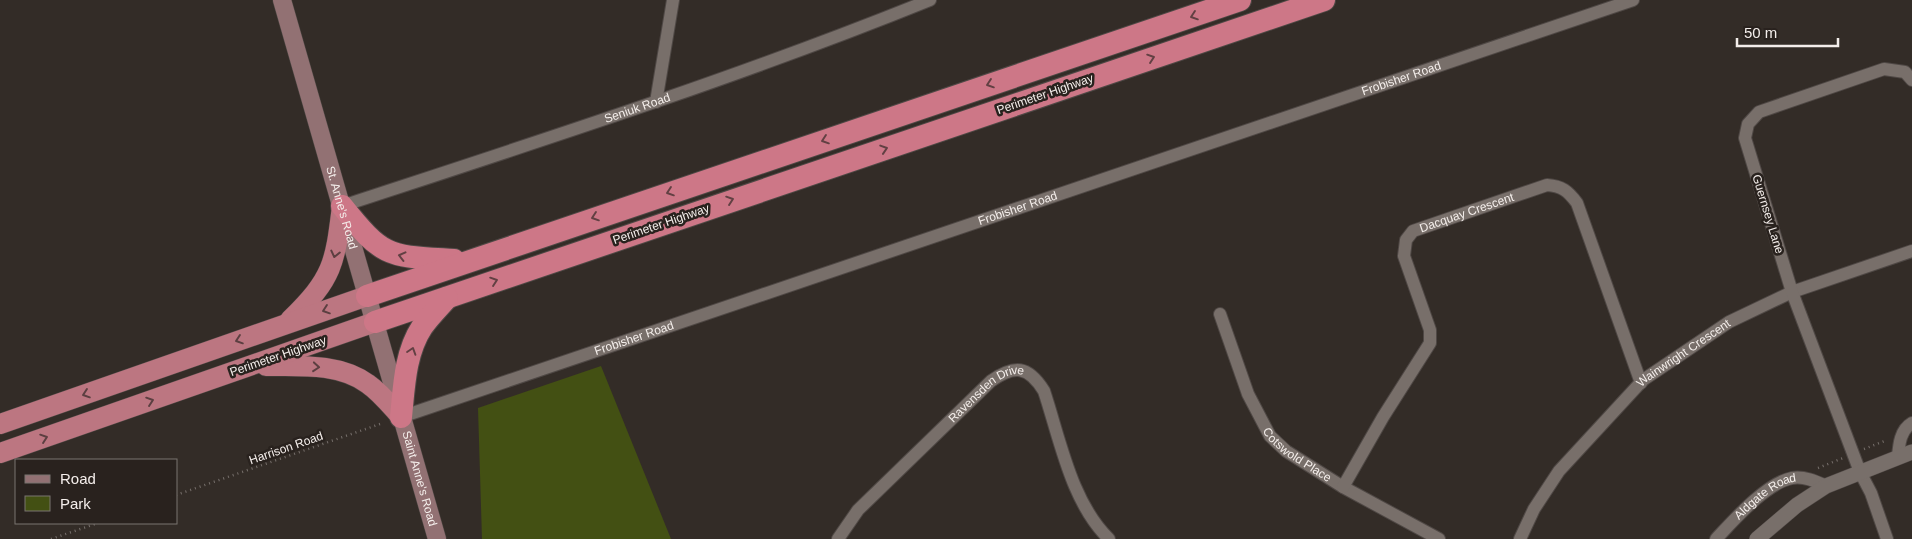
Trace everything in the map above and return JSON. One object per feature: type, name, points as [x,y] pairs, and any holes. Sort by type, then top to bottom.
[{"type":"highway","points":[[0,424],[468,261],[1240,0]]},
{"type":"highway","name":"Perimeter Highway","points":[[0,453],[448,297],[1324,0]]},
{"type":"highway","points":[[342,206],[365,235],[380,247],[395,255],[415,259],[468,261]]},
{"type":"highway","points":[[285,324],[309,302],[326,278],[335,256],[342,206]]},
{"type":"highway","points":[[401,416],[404,376],[413,347],[422,328],[448,297]]},
{"type":"highway","points":[[250,366],[312,367],[351,374],[370,384],[401,416]]},
{"type":"main road","name":"St. Anne's Road","points":[[282,0],[401,416]]},
{"type":"main road","name":"Saint Anne's Road","points":[[401,416],[437,539]]},
{"type":"street","points":[[656,102],[673,0]]},
{"type":"street","name":"Seniuk Road","points":[[342,206],[656,102],[805,50],[930,0]]},
{"type":"street","name":"Frobisher Road","points":[[401,416],[1633,0]]},
{"type":"street","name":"Guernsey Lane","points":[[1887,539],[1871,492],[1860,472],[1792,292],[1745,138],[1748,124],[1759,112],[1884,68],[1905,72],[1912,80]]},
{"type":"street","name":"Dacquay Crescent","points":[[1343,487],[1383,417],[1430,344],[1430,330],[1404,256],[1406,240],[1413,231],[1547,184],[1558,185],[1569,192],[1577,203],[1641,383]]},
{"type":"street","name":"Wainwright Crescent","points":[[1520,539],[1534,509],[1559,471],[1641,383],[1729,322],[1792,292],[1912,251]]},
{"type":"street","name":"Cotswold Place","points":[[1220,314],[1248,394],[1270,436],[1286,451],[1343,487],[1440,539]]},
{"type":"street","name":"Ravensden Drive","points":[[838,539],[858,510],[990,381],[1007,370],[1021,371],[1035,377],[1044,391],[1072,477],[1101,536]]},
{"type":"street","name":"Aldgate Road","points":[[1757,539],[1797,505],[1826,486],[1905,455],[1899,443],[1907,426],[1912,423]]},
{"type":"street","name":"Aldgate Road","points":[[1716,539],[1761,496],[1781,482],[1791,478],[1802,478],[1826,486]]},
{"type":"path","name":"Harrison Road","points":[[178,494],[401,416]]},
{"type":"path","points":[[51,539],[95,524]]},
{"type":"green space","points":[[601,366],[671,539],[482,539],[478,408]]}]
